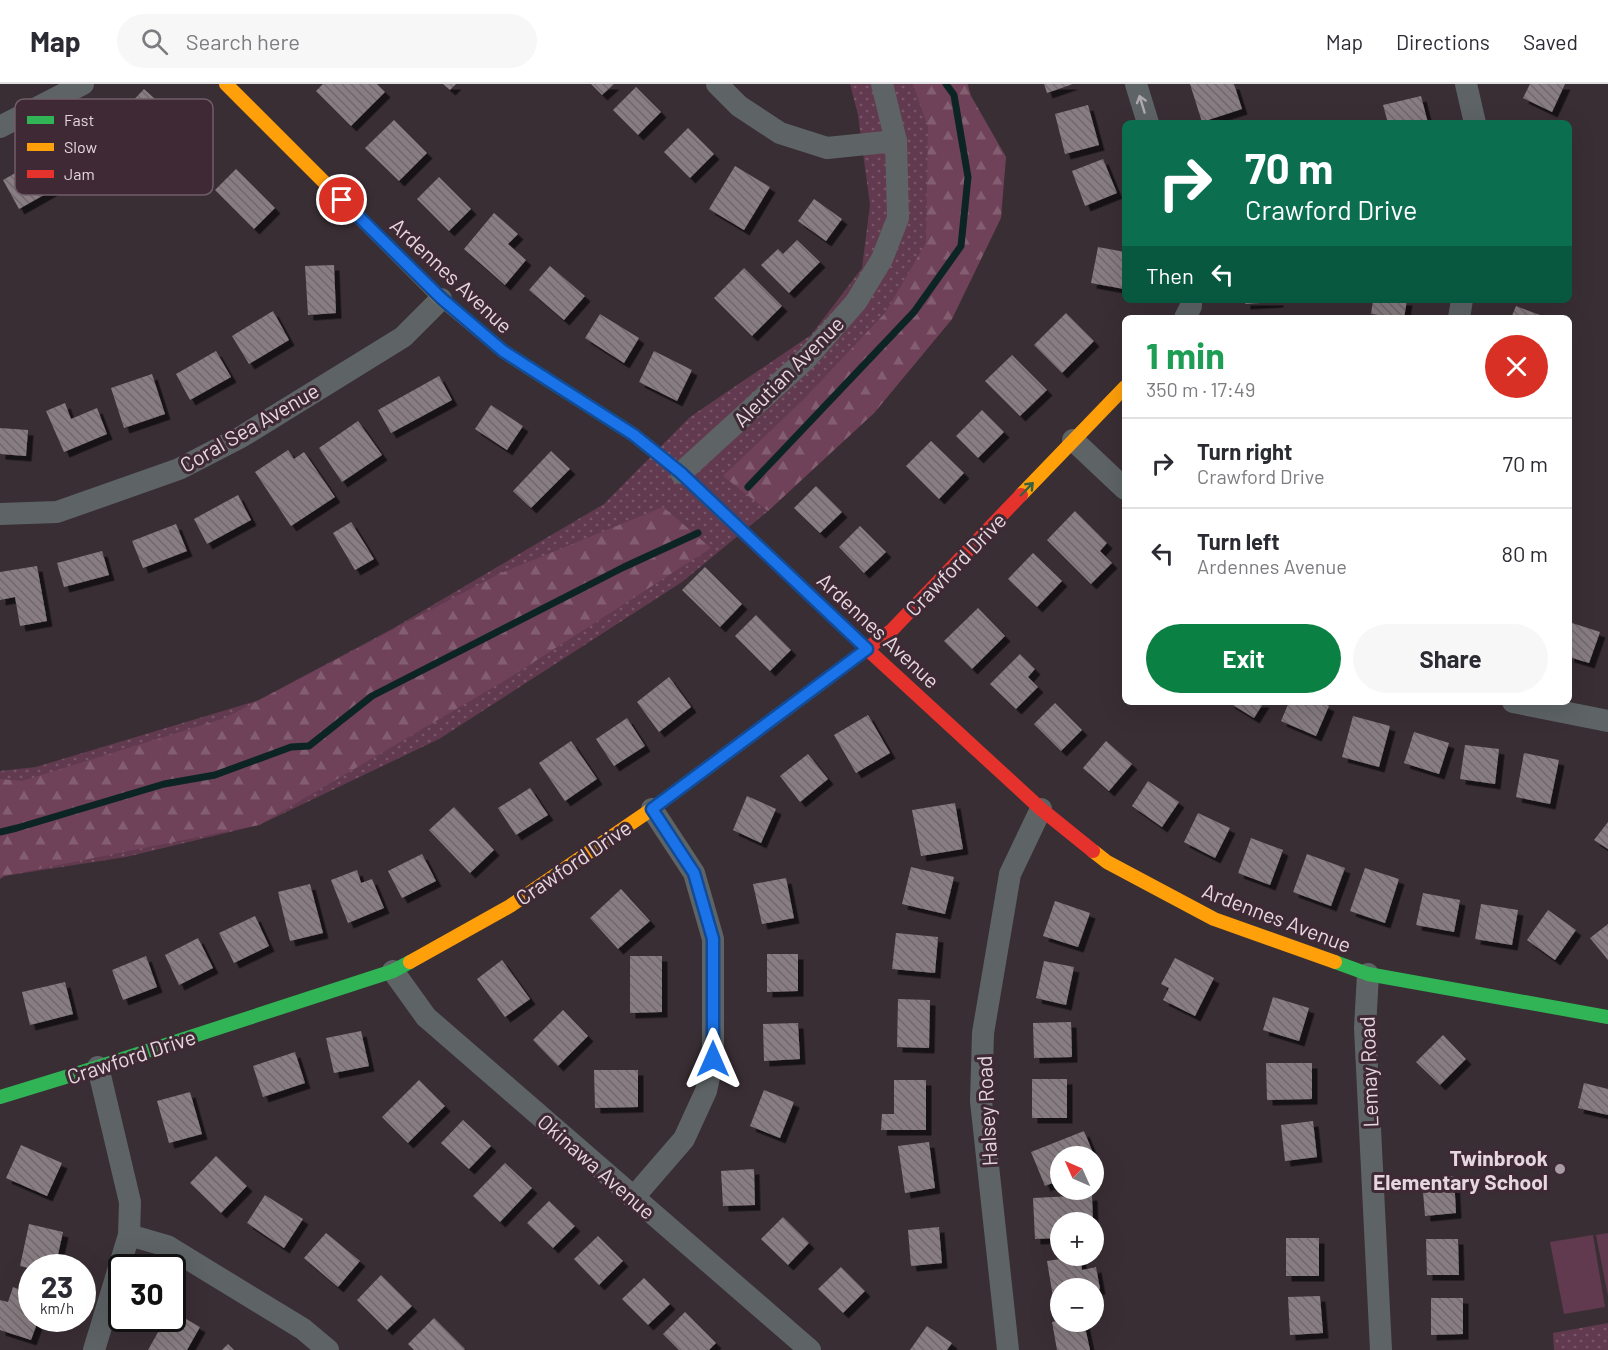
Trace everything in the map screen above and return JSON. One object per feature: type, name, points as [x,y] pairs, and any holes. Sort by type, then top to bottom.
[{"type":"street","points":[[54,99],[83,84]]},
{"type":"street","name":"Ardennes Avenue","points":[[226,84],[441,298],[503,351],[634,435],[681,473],[1041,809],[1107,862],[1214,919],[1368,974],[1608,1017]]},
{"type":"street","points":[[717,84],[739,106],[780,133],[827,148],[896,141]]},
{"type":"street","name":"Aleutian Avenue","points":[[681,473],[806,359],[856,302],[882,259],[898,218],[896,141],[882,84]]},
{"type":"street","points":[[1136,84],[1147,120]]},
{"type":"street","points":[[1466,84],[1474,120]]},
{"type":"street","points":[[0,127],[15,119]]},
{"type":"street","name":"Coral Sea Avenue","points":[[0,514],[57,512],[179,468],[240,437],[403,337],[441,298]]},
{"type":"street","name":"Crawford Drive","points":[[0,1097],[393,971],[510,906],[652,809],[892,630],[1122,390]]},
{"type":"street","points":[[1073,440],[1122,486]]},
{"type":"street","points":[[1528,705],[1608,721]]},
{"type":"street","points":[[633,1198],[684,1138],[706,1091],[713,1059],[713,939],[694,873],[652,809]]},
{"type":"street","name":"Halsey Road","points":[[1008,1350],[981,1101],[983,1033],[1010,874],[1041,809]]},
{"type":"street","name":"Okinawa Avenue","points":[[393,971],[426,1017],[810,1350]]},
{"type":"street","name":"Lemay Road","points":[[1368,974],[1365,1028],[1381,1350]]},
{"type":"street","points":[[94,1350],[129,1235],[130,1202],[98,1067]]},
{"type":"street","points":[[129,1235],[167,1246],[303,1329],[328,1350]]},
{"type":"shaded area","points":[[850,84],[968,84],[987,182],[952,319],[874,413],[768,511],[682,582],[439,739],[259,825],[126,857],[4,876],[0,872],[0,771],[36,767],[259,700],[392,629],[604,504],[690,417],[811,335],[862,268],[870,205],[858,115]]},
{"type":"shaded area","points":[[1608,1233],[1608,1296],[1596,1235]]},
{"type":"shaded area","points":[[1593,1235],[1605,1307],[1564,1314],[1550,1242]]},
{"type":"shaded area","points":[[1608,1323],[1608,1350],[1554,1350],[1553,1333]]},
{"type":"green space","points":[[913,84],[967,84],[971,96],[1006,157],[1001,218],[952,319],[874,413],[768,511],[723,476],[805,398],[885,313],[926,243],[928,127]]},
{"type":"green space","points":[[663,507],[711,548],[509,678],[259,825],[4,876],[0,879],[0,779],[22,781],[225,718],[499,574]]},
{"type":"building","points":[[323,84],[377,84],[385,92],[351,126],[316,91]]},
{"type":"building","points":[[443,84],[456,84],[450,90]]},
{"type":"building","points":[[591,84],[614,84],[602,95]]},
{"type":"building","points":[[1044,84],[1073,84],[1047,93]]},
{"type":"building","points":[[1190,84],[1234,84],[1242,109],[1201,120]]},
{"type":"building","points":[[1530,84],[1565,84],[1552,112],[1523,98]]},
{"type":"building","points":[[636,87],[661,112],[638,135],[613,110]]},
{"type":"building","points":[[144,89],[155,99],[135,99]]},
{"type":"building","points":[[1421,96],[1427,120],[1387,120],[1383,105]]},
{"type":"building","points":[[1088,105],[1099,145],[1065,154],[1055,114]]},
{"type":"building","points":[[394,120],[427,153],[399,181],[365,148]]},
{"type":"building","points":[[688,128],[714,154],[690,178],[664,152]]},
{"type":"building","points":[[1103,159],[1117,193],[1085,206],[1072,171]]},
{"type":"building","points":[[735,166],[770,187],[744,230],[709,209]]},
{"type":"building","points":[[236,169],[275,208],[254,229],[215,190]]},
{"type":"building","points":[[15,173],[15,195],[44,195],[19,209],[3,180]]},
{"type":"building","points":[[439,177],[471,209],[449,231],[417,199]]},
{"type":"building","points":[[814,199],[842,219],[826,241],[798,221]]},
{"type":"building","points":[[494,213],[518,234],[508,244],[526,260],[505,285],[464,249]]},
{"type":"building","points":[[797,240],[820,262],[789,293],[761,265],[778,249],[783,254]]},
{"type":"building","points":[[1098,247],[1122,251],[1122,289],[1091,283]]},
{"type":"building","points":[[334,265],[336,313],[308,315],[305,266]]},
{"type":"building","points":[[550,266],[585,296],[564,320],[529,290]]},
{"type":"building","points":[[744,268],[782,306],[752,336],[714,298]]},
{"type":"building","points":[[1373,303],[1406,303],[1404,315],[1371,314]]},
{"type":"building","points":[[1516,306],[1540,315],[1512,315]]},
{"type":"building","points":[[273,311],[289,340],[249,364],[232,336]]},
{"type":"building","points":[[1066,313],[1094,341],[1062,373],[1034,345]]},
{"type":"building","points":[[600,314],[639,338],[624,363],[585,338]]},
{"type":"building","points":[[216,351],[231,377],[190,400],[176,374]]},
{"type":"building","points":[[654,351],[692,370],[677,401],[639,382]]},
{"type":"building","points":[[1012,355],[1047,390],[1020,416],[985,381]]},
{"type":"building","points":[[152,374],[165,414],[124,428],[111,388]]},
{"type":"building","points":[[439,376],[452,400],[391,433],[378,410]]},
{"type":"building","points":[[65,403],[71,419],[97,408],[107,434],[64,452],[46,411]]},
{"type":"building","points":[[491,405],[523,426],[507,450],[475,429]]},
{"type":"building","points":[[982,410],[1004,432],[978,458],[956,436]]},
{"type":"building","points":[[358,421],[382,455],[342,482],[319,448]]},
{"type":"building","points":[[0,428],[28,430],[26,456],[0,454]]},
{"type":"building","points":[[931,441],[964,473],[939,499],[906,466]]},
{"type":"building","points":[[288,450],[294,459],[304,452],[335,497],[291,526],[255,472]]},
{"type":"building","points":[[551,451],[570,469],[531,508],[513,491]]},
{"type":"building","points":[[816,486],[842,512],[820,533],[794,508]]},
{"type":"building","points":[[238,495],[251,520],[207,544],[194,519]]},
{"type":"building","points":[[1075,511],[1107,543],[1100,551],[1112,563],[1091,584],[1047,540]]},
{"type":"building","points":[[351,522],[374,559],[355,570],[333,533]]},
{"type":"building","points":[[176,524],[187,551],[143,568],[132,541]]},
{"type":"building","points":[[860,526],[886,552],[864,573],[839,547]]},
{"type":"building","points":[[102,551],[109,575],[64,587],[57,563]]},
{"type":"building","points":[[1033,553],[1062,581],[1037,607],[1008,579]]},
{"type":"building","points":[[37,566],[47,621],[20,626],[15,597],[0,600],[0,572]]},
{"type":"building","points":[[705,567],[742,604],[720,627],[682,590]]},
{"type":"building","points":[[978,608],[1005,636],[972,669],[944,641]]},
{"type":"building","points":[[756,615],[791,650],[770,671],[735,636]]},
{"type":"building","points":[[1572,623],[1600,632],[1589,663],[1572,658]]},
{"type":"building","points":[[1020,654],[1035,669],[1028,677],[1038,687],[1016,709],[990,684]]},
{"type":"building","points":[[669,677],[691,707],[659,732],[637,702]]},
{"type":"building","points":[[1055,703],[1082,730],[1061,751],[1034,724]]},
{"type":"building","points":[[1233,705],[1262,705],[1254,718]]},
{"type":"building","points":[[1288,705],[1329,706],[1316,736],[1281,721]]},
{"type":"building","points":[[868,715],[890,753],[856,773],[834,735]]},
{"type":"building","points":[[1353,716],[1390,726],[1379,767],[1342,757]]},
{"type":"building","points":[[627,718],[645,746],[614,766],[596,739]]},
{"type":"building","points":[[1414,732],[1449,743],[1439,774],[1404,763]]},
{"type":"building","points":[[571,741],[597,779],[565,801],[539,763]]},
{"type":"building","points":[[1106,741],[1132,764],[1109,791],[1083,768]]},
{"type":"building","points":[[1465,745],[1499,749],[1495,784],[1460,779]]},
{"type":"building","points":[[1524,753],[1559,760],[1550,804],[1516,797]]},
{"type":"building","points":[[808,754],[828,779],[800,802],[780,776]]},
{"type":"building","points":[[1148,781],[1179,802],[1162,827],[1132,806]]},
{"type":"building","points":[[530,788],[548,815],[516,835],[498,808]]},
{"type":"building","points":[[747,796],[776,809],[761,843],[733,830]]},
{"type":"building","points":[[955,803],[963,849],[921,856],[912,810]]},
{"type":"building","points":[[454,807],[494,850],[470,873],[429,830]]},
{"type":"building","points":[[1198,813],[1230,828],[1215,858],[1184,842]]},
{"type":"building","points":[[1608,822],[1608,849],[1594,840]]},
{"type":"building","points":[[1251,838],[1283,850],[1270,885],[1238,873]]},
{"type":"building","points":[[422,854],[436,881],[402,898],[388,871]]},
{"type":"building","points":[[1307,854],[1345,868],[1331,906],[1293,892]]},
{"type":"building","points":[[911,867],[954,877],[945,914],[902,904]]},
{"type":"building","points":[[1365,868],[1399,879],[1385,923],[1350,911]]},
{"type":"building","points":[[357,870],[361,883],[372,879],[384,908],[348,923],[331,880]]},
{"type":"building","points":[[786,878],[794,918],[762,924],[753,884]]},
{"type":"building","points":[[310,884],[323,933],[290,941],[278,892]]},
{"type":"building","points":[[621,889],[650,921],[618,949],[590,918]]},
{"type":"building","points":[[1423,893],[1460,900],[1454,932],[1416,925]]},
{"type":"building","points":[[1055,901],[1090,913],[1078,947],[1043,936]]},
{"type":"building","points":[[1481,904],[1518,910],[1512,945],[1475,939]]},
{"type":"building","points":[[1548,910],[1576,930],[1555,960],[1527,940]]},
{"type":"building","points":[[255,916],[269,946],[234,963],[219,933]]},
{"type":"building","points":[[1608,924],[1608,960],[1590,938]]},
{"type":"building","points":[[896,933],[938,937],[935,973],[892,969]]},
{"type":"building","points":[[198,938],[213,968],[179,985],[165,955]]},
{"type":"building","points":[[767,954],[798,954],[798,991],[767,992]]},
{"type":"building","points":[[146,956],[157,987],[123,1000],[112,970]]},
{"type":"building","points":[[630,956],[662,956],[662,1012],[630,1013]]},
{"type":"building","points":[[1175,958],[1214,978],[1195,1016],[1163,1000],[1169,988],[1161,984]]},
{"type":"building","points":[[502,960],[530,999],[505,1017],[477,979]]},
{"type":"building","points":[[1044,961],[1074,967],[1066,1005],[1036,998]]},
{"type":"building","points":[[65,982],[73,1014],[30,1025],[22,992]]},
{"type":"building","points":[[1273,997],[1309,1008],[1299,1041],[1263,1030]]},
{"type":"building","points":[[898,999],[930,1000],[929,1048],[897,1047]]},
{"type":"building","points":[[563,1010],[588,1036],[558,1066],[533,1040]]},
{"type":"building","points":[[1071,1022],[1072,1057],[1034,1058],[1033,1023]]},
{"type":"building","points":[[798,1023],[800,1059],[764,1061],[763,1024]]},
{"type":"building","points":[[361,1031],[369,1066],[334,1073],[326,1038]]},
{"type":"building","points":[[1443,1035],[1466,1059],[1440,1085],[1416,1062]]},
{"type":"building","points":[[295,1052],[305,1083],[263,1097],[253,1066]]},
{"type":"building","points":[[1266,1063],[1312,1063],[1312,1099],[1267,1100]]},
{"type":"building","points":[[594,1070],[638,1070],[638,1107],[595,1108]]},
{"type":"building","points":[[1032,1079],[1067,1079],[1067,1118],[1032,1118]]},
{"type":"building","points":[[419,1080],[445,1106],[408,1143],[382,1117]]},
{"type":"building","points":[[894,1080],[926,1080],[926,1130],[881,1130],[882,1114],[894,1114]]},
{"type":"building","points":[[1584,1083],[1608,1089],[1608,1115],[1578,1108]]},
{"type":"building","points":[[764,1090],[794,1102],[780,1138],[750,1126]]},
{"type":"building","points":[[190,1092],[202,1134],[169,1143],[157,1101]]},
{"type":"building","points":[[463,1120],[491,1146],[469,1169],[441,1143]]},
{"type":"building","points":[[1313,1121],[1317,1157],[1285,1161],[1281,1125]]},
{"type":"building","points":[[1084,1131],[1090,1146],[1050,1146],[1050,1184],[1045,1186],[1031,1152]]},
{"type":"building","points":[[929,1142],[935,1188],[905,1193],[898,1146]]},
{"type":"building","points":[[21,1145],[62,1163],[47,1196],[6,1178]]},
{"type":"building","points":[[216,1156],[247,1186],[221,1213],[190,1183]]},
{"type":"building","points":[[505,1163],[532,1188],[500,1222],[473,1196]]},
{"type":"building","points":[[754,1169],[755,1205],[723,1206],[721,1171]]},
{"type":"building","points":[[1454,1176],[1456,1213],[1425,1216],[1422,1179]]},
{"type":"building","points":[[265,1195],[303,1219],[284,1248],[247,1223]]},
{"type":"building","points":[[1033,1198],[1092,1200],[1093,1212],[1050,1212],[1050,1238],[1035,1239]]},
{"type":"building","points":[[549,1201],[575,1226],[553,1248],[527,1223]]},
{"type":"building","points":[[783,1217],[809,1243],[788,1265],[761,1239]]},
{"type":"building","points":[[29,1224],[63,1232],[58,1254],[23,1254]]},
{"type":"building","points":[[939,1227],[942,1263],[911,1266],[908,1230]]},
{"type":"building","points":[[326,1233],[360,1261],[338,1287],[304,1258]]},
{"type":"building","points":[[598,1236],[623,1261],[599,1285],[574,1259]]},
{"type":"building","points":[[1286,1238],[1319,1238],[1319,1276],[1286,1276]]},
{"type":"building","points":[[1426,1239],[1458,1239],[1459,1275],[1427,1275]]},
{"type":"building","points":[[1047,1261],[1050,1261],[1050,1266],[1081,1266],[1082,1270],[1096,1267],[1098,1278],[1050,1279]]},
{"type":"building","points":[[841,1267],[865,1291],[843,1313],[818,1289]]},
{"type":"building","points":[[381,1275],[412,1306],[387,1330],[357,1300]]},
{"type":"building","points":[[644,1278],[670,1304],[648,1325],[622,1299]]},
{"type":"building","points":[[13,1287],[18,1289],[18,1332],[34,1332],[31,1340],[0,1330],[0,1300],[8,1302]]},
{"type":"building","points":[[1320,1296],[1323,1333],[1290,1335],[1288,1297]]},
{"type":"building","points":[[1431,1298],[1463,1298],[1463,1334],[1431,1335]]},
{"type":"building","points":[[685,1312],[716,1343],[709,1350],[679,1350],[663,1334]]},
{"type":"building","points":[[434,1318],[464,1350],[414,1350],[408,1344]]},
{"type":"building","points":[[186,1319],[200,1327],[187,1350],[148,1350],[158,1332],[186,1332]]},
{"type":"building","points":[[927,1326],[952,1343],[947,1350],[910,1350]]},
{"type":"building","points":[[1054,1332],[1086,1332],[1090,1350],[1057,1350]]},
{"type":"building","points":[[228,1344],[234,1350],[222,1350]]},
{"type":"waterway","points":[[748,487],[914,312],[961,246],[968,177],[954,95],[946,84]]},
{"type":"waterway","points":[[0,832],[164,784],[215,775],[291,747],[309,746],[372,696],[624,567],[698,533]]},
{"type":"traffic: fast","points":[[512,357],[634,435],[681,473],[726,516]]},
{"type":"traffic: fast","points":[[0,1097],[393,971],[410,962]]},
{"type":"traffic: fast","points":[[1335,962],[1368,974],[1608,1017]]},
{"type":"traffic: slow","points":[[226,84],[441,299],[512,357]]},
{"type":"traffic: slow","points":[[1021,495],[1122,390]]},
{"type":"traffic: slow","points":[[410,962],[510,906],[652,809],[831,676]]},
{"type":"traffic: slow","points":[[1093,851],[1107,862],[1214,919],[1335,962]]},
{"type":"traffic: jam","points":[[831,676],[892,630],[1021,495]]},
{"type":"traffic: jam","points":[[726,516],[1041,809],[1093,851]]},
{"type":"place","name":"Twinbrook Elementary School","points":[[1560,1169]]},
{"type":"route","points":[[342,200],[441,298],[503,351],[634,435],[681,473],[867,649],[652,809],[694,873],[713,939],[713,1059]]}]
